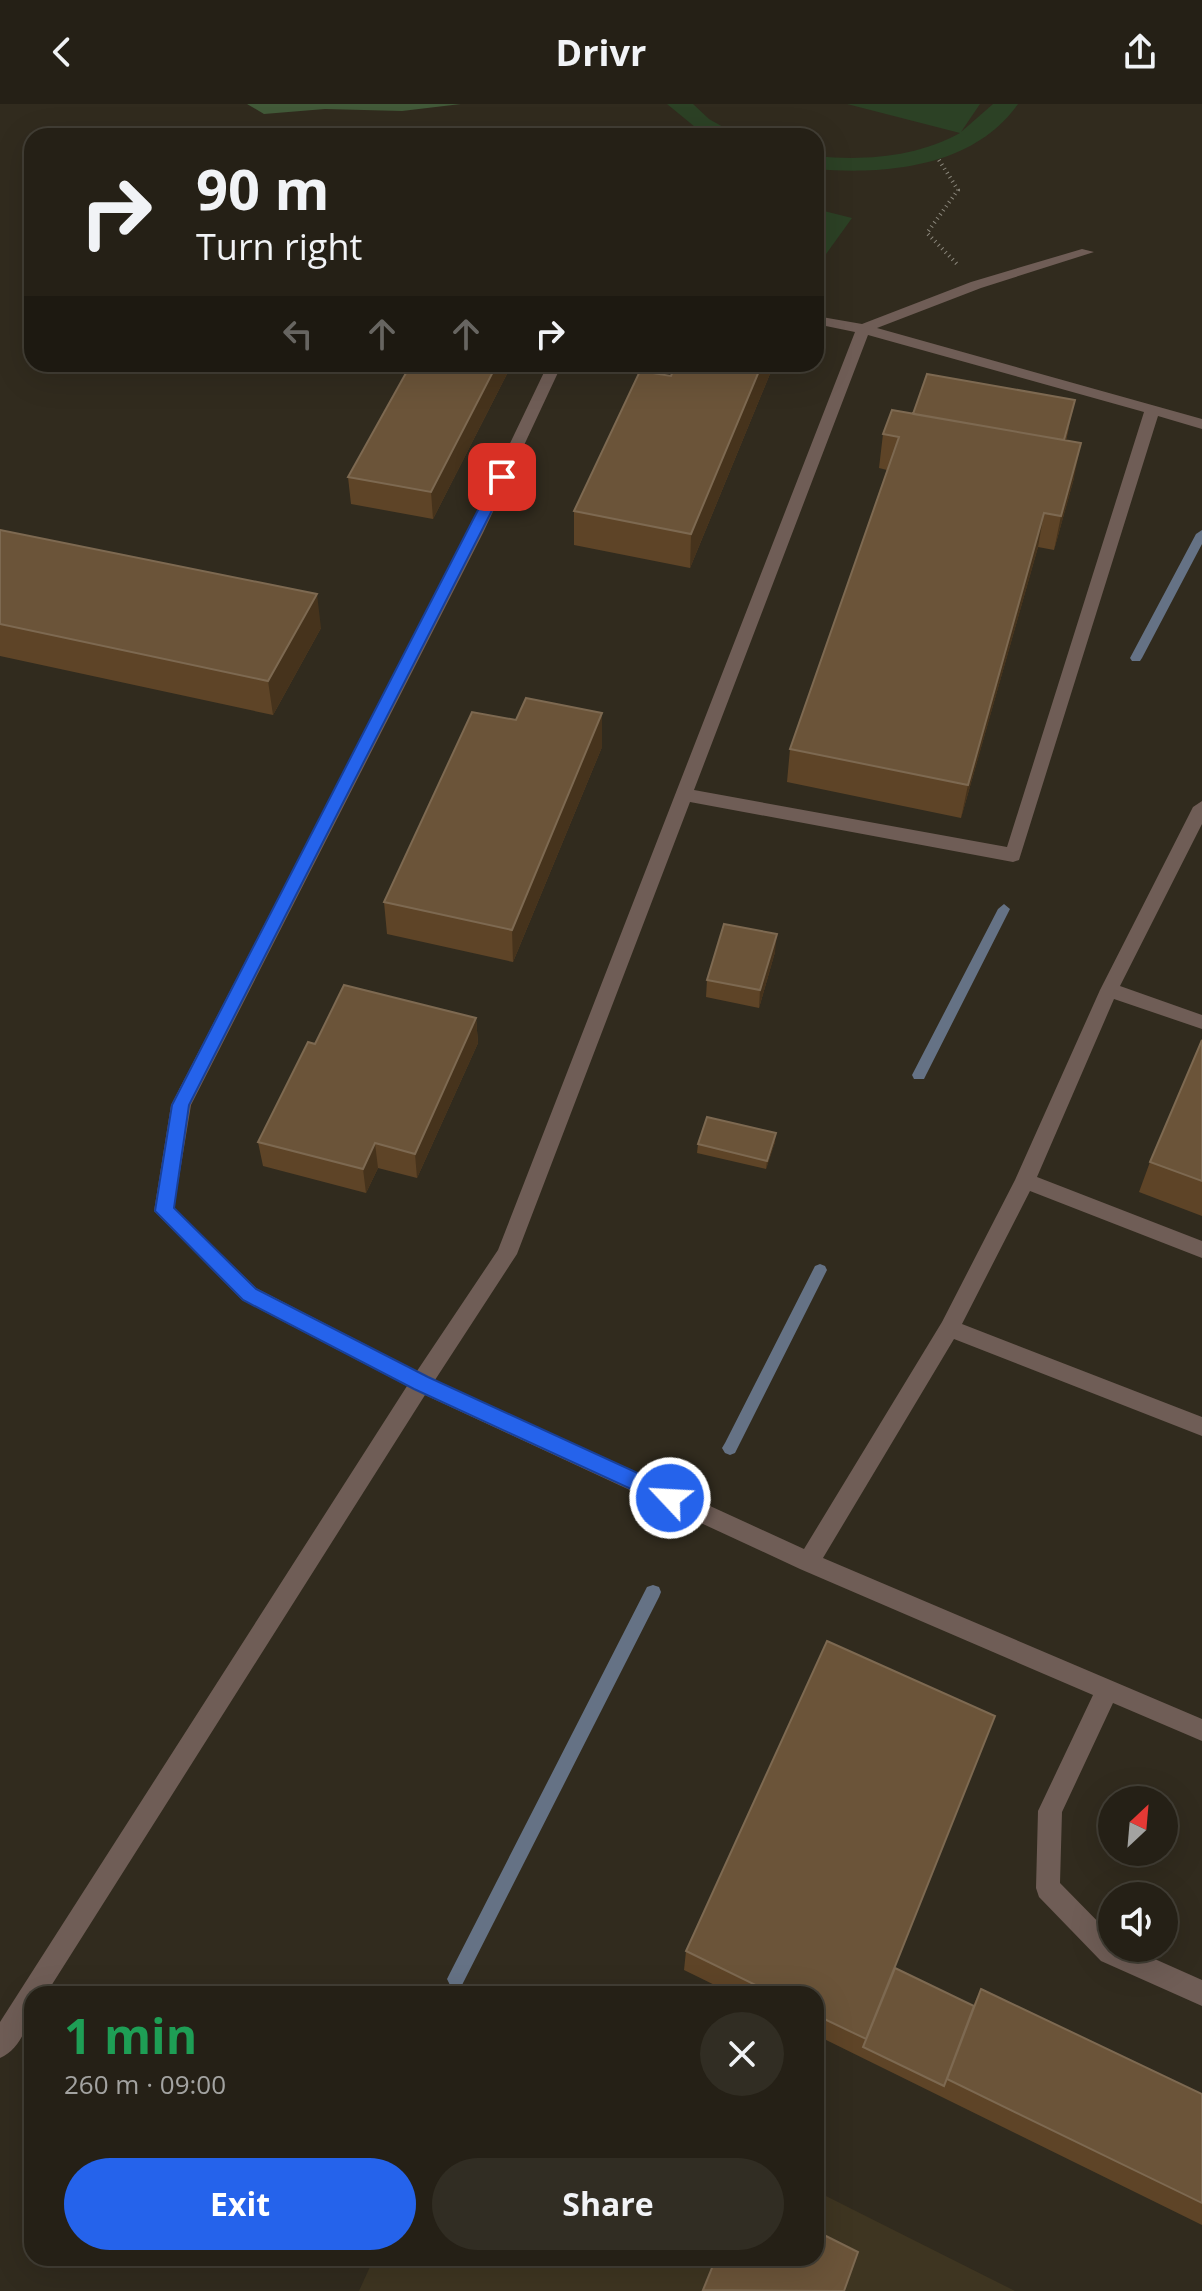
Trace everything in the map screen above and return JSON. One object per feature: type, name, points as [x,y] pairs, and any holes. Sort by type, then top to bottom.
[{"type":"lane","points":[[37,1986],[421,1383],[507,1254],[863,329],[976,285],[1087,252]]},
{"type":"lane","points":[[824,322],[863,329],[1202,424]]},
{"type":"lane","points":[[551,372],[468,547],[181,1105],[164,1211],[249,1294],[421,1383],[808,1562],[1202,1730]]},
{"type":"lane","points":[[685,795],[1013,855],[1152,410]]},
{"type":"lane","points":[[808,1562],[949,1328],[1025,1181],[1109,990],[1202,807]]},
{"type":"lane","points":[[1109,990],[1202,1022]]},
{"type":"lane","points":[[1025,1181],[1202,1250]]},
{"type":"lane","points":[[949,1328],[1202,1427]]},
{"type":"lane","points":[[1108,1688],[1050,1811],[1048,1888],[1110,1952],[1202,1993]]},
{"type":"lane","points":[[0,2045],[24,2007]]},
{"type":"path","points":[[939,160],[958,190],[927,233],[976,285]]},
{"type":"shaded area","points":[[824,2195],[1015,2291],[359,2291],[370,2266],[824,2266]]},
{"type":"green space","points":[[247,104],[461,104],[402,111],[325,109],[264,114]]},
{"type":"green space","points":[[667,104],[693,104],[725,128],[696,128]]},
{"type":"green space","points":[[847,104],[980,104],[961,132],[993,104],[1018,104],[1000,125],[978,142],[953,154],[899,168],[824,170],[824,156],[853,158],[908,152],[960,133]]},
{"type":"green space","points":[[824,211],[852,218],[824,257]]},
{"type":"building","points":[[407,372],[493,372],[431,492],[348,477]]},
{"type":"building","points":[[640,372],[671,376],[673,372],[759,372],[691,534],[574,511]]},
{"type":"building","points":[[927,374],[1075,400],[1064,440],[913,414]]},
{"type":"building","points":[[892,410],[1081,443],[1061,516],[1044,513],[968,785],[790,749],[899,437],[883,434]]},
{"type":"building","points":[[0,530],[317,594],[268,681],[0,624]]},
{"type":"building","points":[[526,698],[602,713],[512,930],[384,902],[472,712],[516,720]]},
{"type":"building","points":[[724,924],[777,934],[760,990],[707,980]]},
{"type":"building","points":[[344,985],[476,1018],[415,1154],[375,1143],[363,1169],[258,1142],[308,1042],[315,1044]]},
{"type":"building","points":[[1202,1040],[1202,1181],[1150,1162]]},
{"type":"building","points":[[707,1117],[776,1133],[767,1161],[698,1144]]},
{"type":"building","points":[[827,1641],[995,1716],[866,2039],[824,2019],[824,1986],[758,1986],[686,1951]]},
{"type":"building","points":[[895,1968],[974,2006],[944,2086],[863,2047]]},
{"type":"building","points":[[981,1989],[1202,2094],[1202,2203],[947,2079]]},
{"type":"building","points":[[824,2235],[858,2252],[844,2291],[703,2290],[713,2266],[824,2266]]},
{"type":"waterway","points":[[1136,658],[1202,534]]},
{"type":"waterway","points":[[919,1075],[1004,909]]},
{"type":"waterway","points":[[730,1448],[820,1270]]},
{"type":"waterway","points":[[456,1979],[653,1592]]},
{"type":"route","points":[[502,477],[181,1105],[164,1211],[249,1294],[421,1383],[670,1498]]}]
